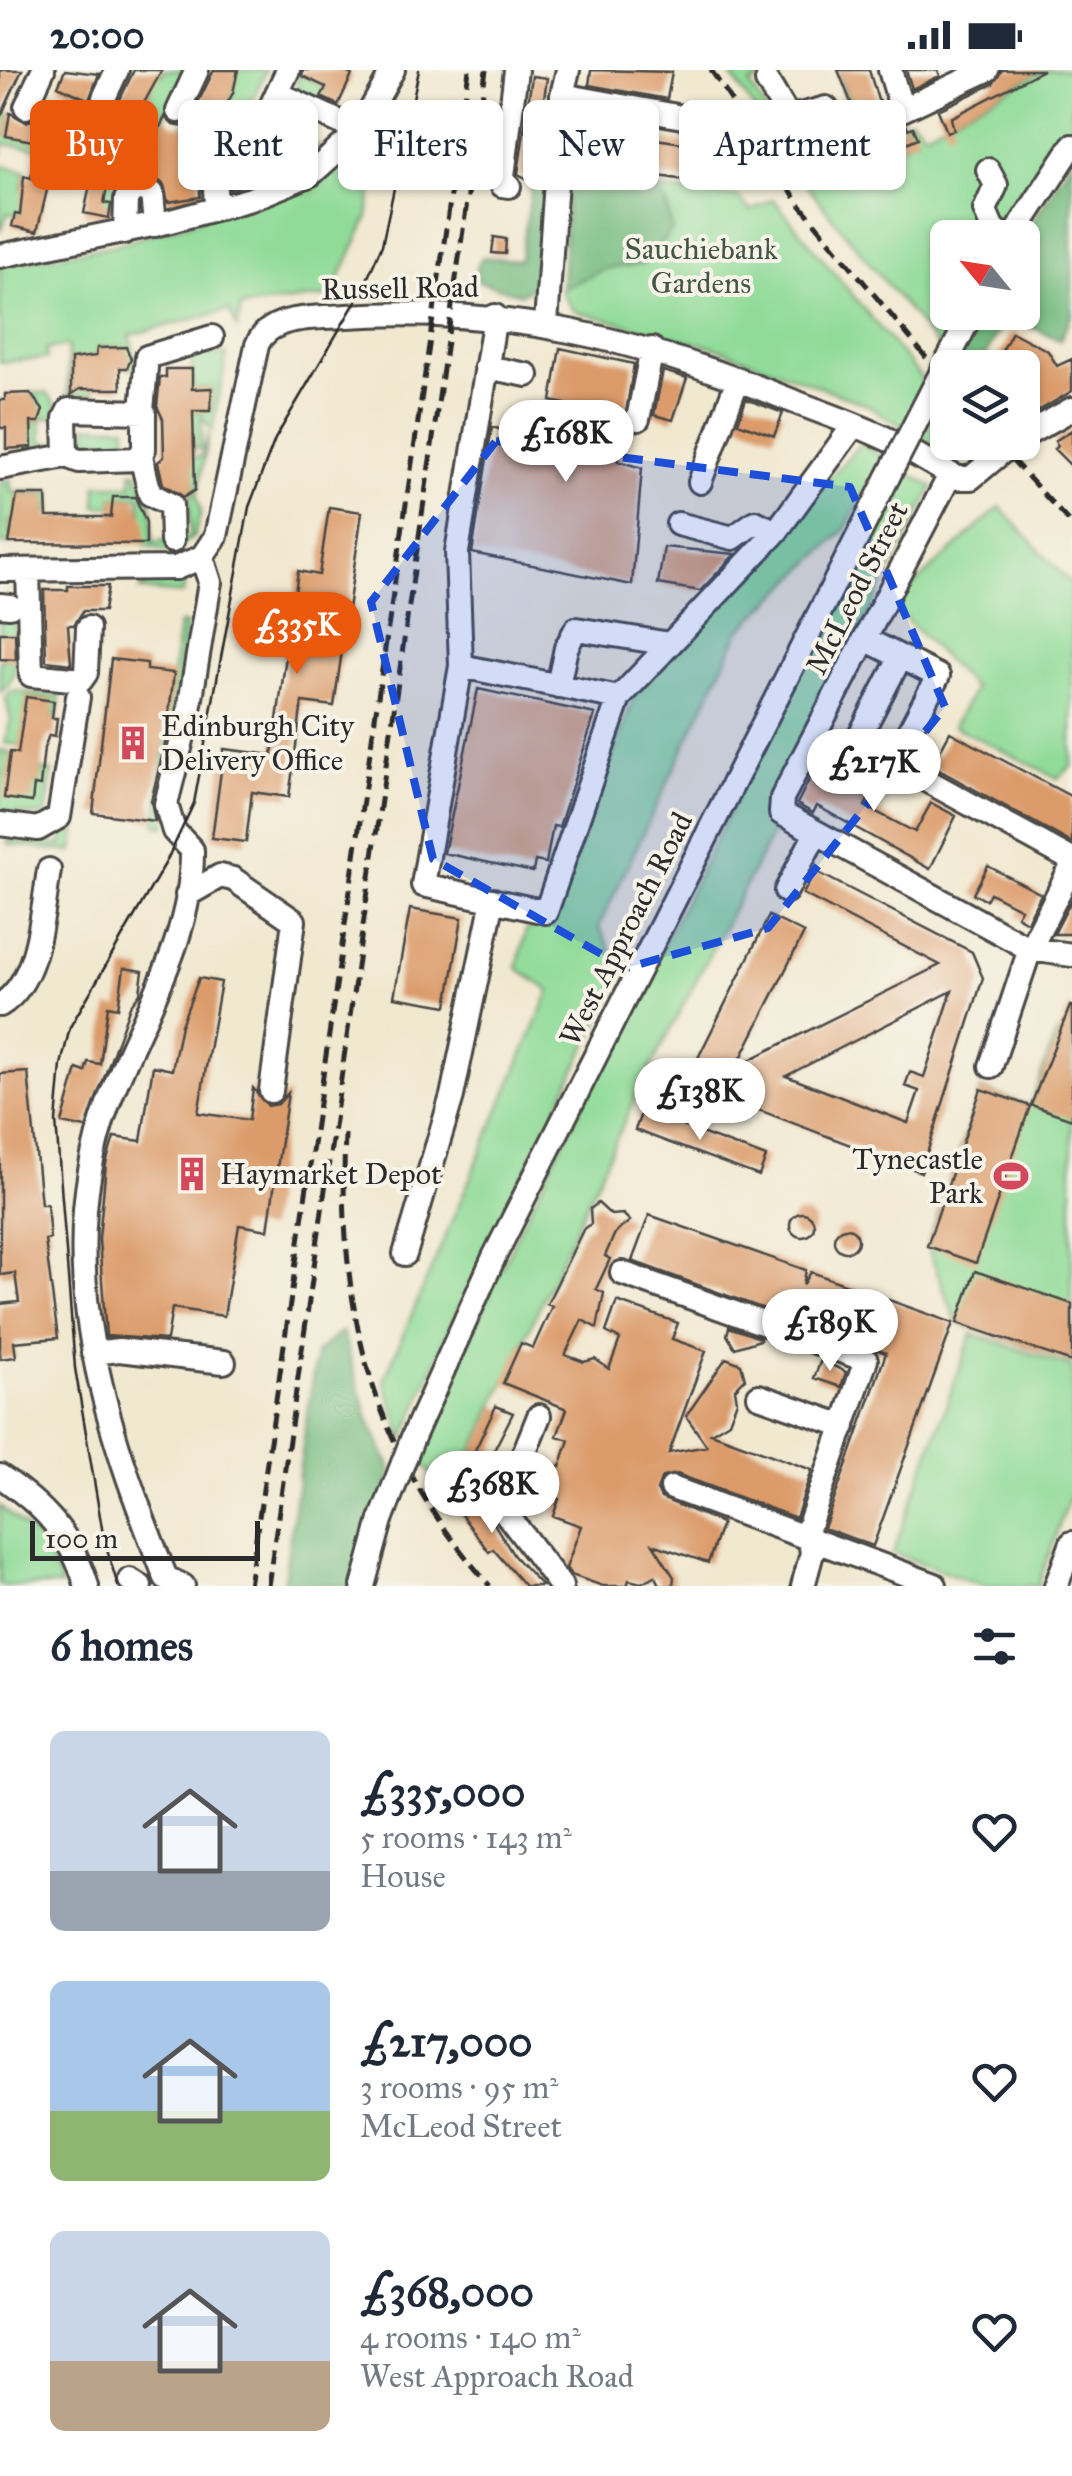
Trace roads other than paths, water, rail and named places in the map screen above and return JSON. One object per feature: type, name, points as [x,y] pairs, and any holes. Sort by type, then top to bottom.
[{"type":"street","points":[[26,106],[43,70]]},
{"type":"street","points":[[104,98],[117,70]]},
{"type":"street","points":[[183,100],[197,70]]},
{"type":"street","points":[[274,100],[288,70]]},
{"type":"street","points":[[376,100],[393,70]]},
{"type":"street","points":[[509,186],[502,185],[516,70]]},
{"type":"street","points":[[546,324],[562,96],[568,70]]},
{"type":"street","points":[[890,70],[902,110],[988,70]]},
{"type":"street","points":[[767,81],[778,100]]},
{"type":"street","points":[[277,93],[338,121]]},
{"type":"street","points":[[562,96],[679,116]]},
{"type":"street","points":[[1024,220],[1072,146]]},
{"type":"street","points":[[0,256],[156,225],[251,199],[311,174],[338,149]]},
{"type":"street","points":[[988,170],[996,185],[985,210],[989,220]]},
{"type":"street","points":[[125,232],[127,195],[135,187],[152,193],[156,225]]},
{"type":"street","points":[[215,190],[216,207]]},
{"type":"street","name":"Russell Road","points":[[202,557],[216,536],[257,345],[270,328],[363,315],[495,316],[652,349],[854,425],[950,474]]},
{"type":"street","points":[[495,316],[457,552],[461,666],[423,885],[546,912],[619,698],[771,538],[854,425]]},
{"type":"street","name":"West Approach Road","points":[[363,1586],[381,1520],[413,1437],[494,1257],[963,330]]},
{"type":"street","points":[[172,541],[172,505],[150,494],[142,456],[147,357],[212,337]]},
{"type":"street","points":[[638,419],[652,349]]},
{"type":"street","points":[[486,367],[526,376]]},
{"type":"street","points":[[700,482],[738,379]]},
{"type":"street","points":[[66,456],[64,418],[69,410],[142,410]]},
{"type":"street","points":[[1040,427],[1072,410]]},
{"type":"street","points":[[0,468],[66,456],[79,461],[142,456]]},
{"type":"street","points":[[950,474],[971,478],[992,460]]},
{"type":"street","name":"McLeod Street","points":[[950,474],[780,806],[785,818],[1030,948],[1072,955]]},
{"type":"street","points":[[678,524],[733,538],[755,522],[771,538]]},
{"type":"street","points":[[0,570],[176,568],[202,557],[210,582],[188,716],[166,804],[174,830],[192,850],[187,895],[160,991],[98,1134],[82,1268],[93,1353],[126,1478],[166,1578],[183,1586]]},
{"type":"street","points":[[28,570],[31,676],[81,680],[86,672],[88,628]]},
{"type":"street","points":[[558,686],[566,648],[576,629],[670,644]]},
{"type":"street","points":[[865,638],[938,676],[893,762]]},
{"type":"street","points":[[900,658],[856,742],[1072,863],[1030,948],[991,1066]]},
{"type":"street","points":[[461,666],[619,698]]},
{"type":"street","points":[[0,824],[38,829],[59,818],[78,697]]},
{"type":"street","points":[[786,891],[815,835]]},
{"type":"street","points":[[0,1005],[16,994],[30,963],[49,870]]},
{"type":"street","points":[[187,895],[220,876],[233,879],[294,922],[271,1091]]},
{"type":"street","points":[[404,1254],[452,1096],[493,900]]},
{"type":"street","points":[[622,1273],[866,1360],[808,1528],[810,1541],[803,1586]]},
{"type":"street","points":[[93,1353],[119,1350],[224,1362]]},
{"type":"street","points":[[758,1396],[844,1426]]},
{"type":"street","points":[[538,1416],[502,1508],[560,1586]]},
{"type":"street","points":[[0,1476],[45,1510],[63,1530],[78,1556],[87,1586]]},
{"type":"street","points":[[672,1488],[935,1585]]},
{"type":"street","points":[[1056,1586],[1072,1543]]},
{"type":"tram line","points":[[118,1586],[104,1540],[75,1368],[56,1121],[61,1065],[70,1027],[166,862],[194,803],[249,507],[275,439],[362,291],[382,245],[419,70]]},
{"type":"railway","points":[[249,1586],[469,70]]},
{"type":"railway","points":[[268,1586],[486,70]]},
{"type":"railway","points":[[711,70],[801,206],[930,362]]},
{"type":"railway","points":[[1012,460],[1072,525]]},
{"type":"railway","points":[[345,1134],[348,1261],[356,1319],[370,1376],[416,1483],[449,1535],[490,1586]]},
{"type":"place","name":"Edinburgh City Delivery Office","points":[[133,743]]},
{"type":"place","name":"Haymarket Depot","points":[[192,1174]]},
{"type":"place","name":"Tynecastle Park","points":[[1011,1176]]},
{"type":"park label","name":"Sauchiebank Gardens","points":[[701,266]]}]
